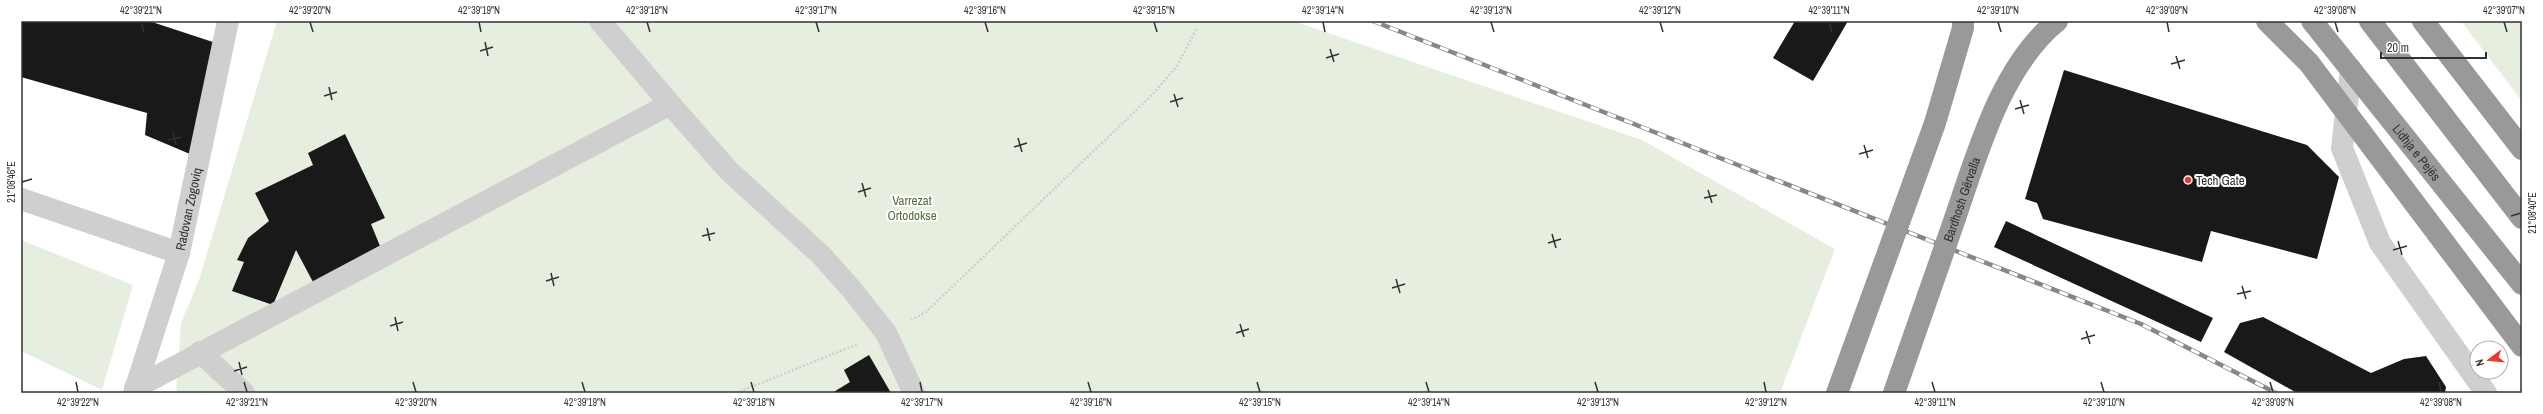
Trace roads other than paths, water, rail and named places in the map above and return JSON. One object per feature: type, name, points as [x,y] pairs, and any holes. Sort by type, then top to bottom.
[{"type":"highway","points":[[1837,393],[1935,123],[1963,28],[1963,21]]},
{"type":"highway","name":"Bardhosh Gërvalla","points":[[1894,393],[1984,138],[2004,92],[2027,52],[2057,21]]},
{"type":"highway","points":[[2267,21],[2309,63],[2522,346]]},
{"type":"highway","name":"Lidhja e Pejës","points":[[2312,21],[2522,284]]},
{"type":"highway","points":[[2370,21],[2522,218]]},
{"type":"highway","points":[[2423,21],[2522,149]]},
{"type":"street","name":"Radovan Zogoviq","points":[[134,391],[179,253],[228,21]]},
{"type":"street","points":[[600,21],[729,171],[820,255],[853,291],[886,333],[914,393]]},
{"type":"street","points":[[2351,69],[2342,148],[2380,243],[2486,393]]},
{"type":"street","points":[[134,391],[200,352],[670,104]]},
{"type":"street","points":[[21,198],[179,253]]},
{"type":"street","points":[[200,352],[244,393]]},
{"type":"railway","points":[[1373,21],[2141,324],[2276,393]]},
{"type":"place","name":"Tech Gate","points":[[2188,180]]},
{"type":"park label","name":"Varrezat Ortodokse","points":[[912,208]]}]
